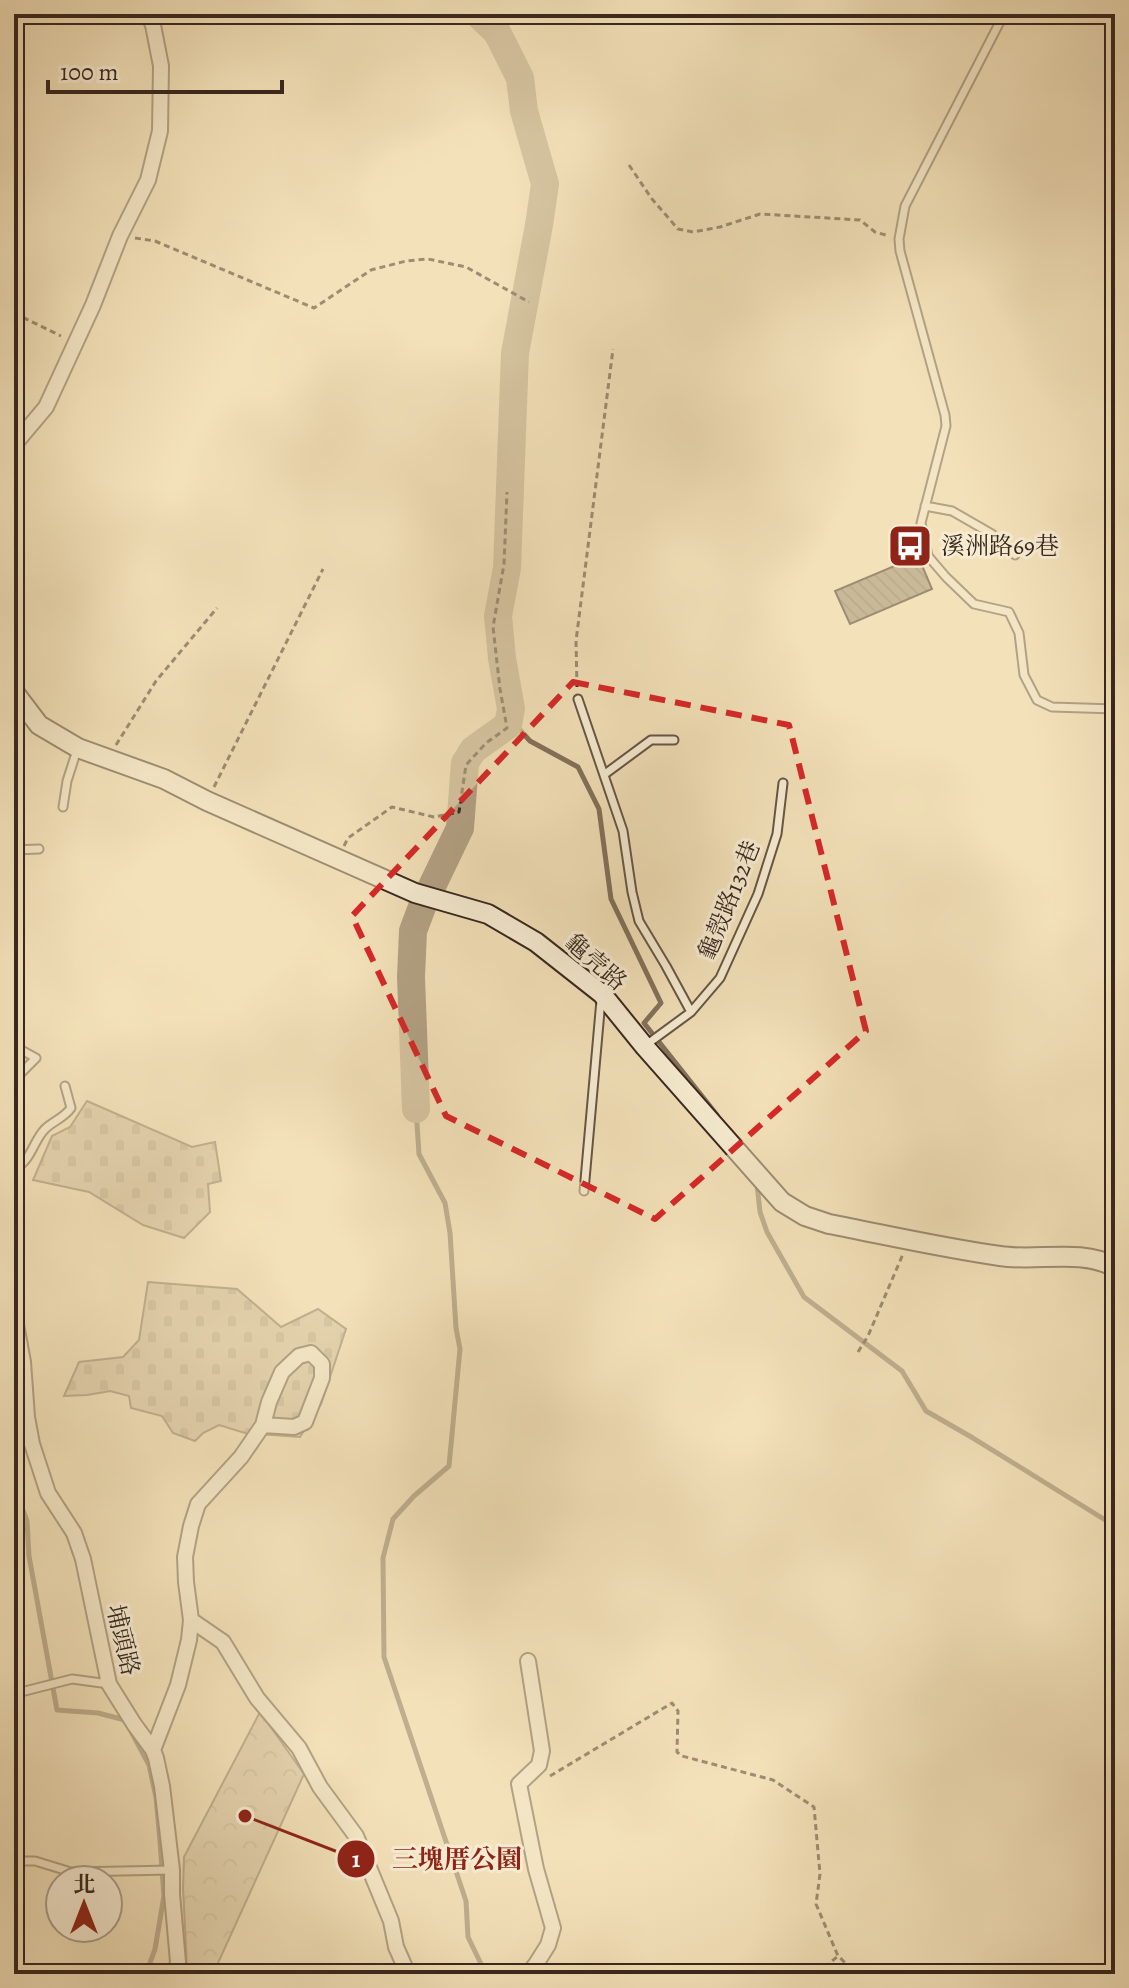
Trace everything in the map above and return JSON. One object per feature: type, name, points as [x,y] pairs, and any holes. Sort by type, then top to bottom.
[{"type":"street","points":[[14,445],[46,407],[93,305],[120,236],[148,180],[160,131],[161,66],[148,14]]},
{"type":"street","name":"龜壳路","points":[[14,692],[39,725],[78,748],[164,779],[415,893],[488,914],[536,942],[602,994],[782,1202],[805,1216],[829,1224],[1003,1257],[1071,1256],[1101,1260],[1115,1267]]},
{"type":"street","name":"埔頭路","points":[[14,1314],[32,1444],[48,1493],[74,1533],[83,1559],[109,1684],[153,1750],[162,1786],[172,1870],[178,1962],[175,1974]]},
{"type":"street","points":[[153,1750],[178,1685],[189,1640],[191,1620],[185,1557],[198,1504],[241,1457],[263,1425],[282,1372],[299,1356],[311,1353],[322,1364],[322,1378],[305,1422],[294,1427],[263,1425]]},
{"type":"street","points":[[191,1620],[223,1642],[257,1698],[299,1748],[320,1787],[356,1836],[391,1921],[396,1947],[408,1974]]},
{"type":"street","points":[[528,1661],[542,1751],[539,1765],[519,1784],[536,1869],[553,1928],[548,1945],[528,1974]]},
{"type":"lane","points":[[1004,14],[905,206],[899,239],[946,426],[921,523],[928,556],[946,577],[974,604],[1009,612],[1019,633],[1024,675],[1037,700],[1052,707],[1115,709]]},
{"type":"lane","points":[[925,506],[952,511],[992,534],[1015,555]]},
{"type":"lane","points":[[578,699],[623,831],[639,921],[691,1012]]},
{"type":"lane","points":[[605,774],[651,740],[674,740]]},
{"type":"lane","points":[[63,807],[67,781],[78,748]]},
{"type":"lane","name":"龜殼路132巷","points":[[645,1047],[691,1012],[720,978],[758,894],[777,834],[783,783]]},
{"type":"lane","points":[[14,850],[39,849]]},
{"type":"lane","points":[[584,1191],[602,994]]},
{"type":"lane","points":[[14,1046],[36,1058],[14,1080]]},
{"type":"lane","points":[[14,1169],[22,1166],[45,1129],[71,1108],[65,1086]]},
{"type":"lane","points":[[25,1691],[72,1679],[109,1684]]},
{"type":"lane","points":[[14,1861],[35,1861],[71,1872],[172,1870]]},
{"type":"path","points":[[14,27],[21,39],[14,58]]},
{"type":"path","points":[[629,165],[652,199],[678,229],[693,232],[760,214],[860,220],[875,232],[899,239]]},
{"type":"path","points":[[120,236],[155,241],[314,308],[371,270],[428,259],[466,267],[529,302]]},
{"type":"path","points":[[14,313],[76,344]]},
{"type":"path","points":[[578,699],[576,641],[613,349]]},
{"type":"path","points":[[337,860],[348,838],[392,807],[434,817],[459,812],[466,765],[486,743],[507,728],[493,627],[504,564],[507,492]]},
{"type":"path","points":[[207,801],[323,569]]},
{"type":"path","points":[[108,758],[156,681],[217,608]]},
{"type":"path","points":[[858,1352],[868,1336],[909,1240]]},
{"type":"path","points":[[539,1765],[549,1776],[672,1703],[678,1711],[677,1752],[682,1756],[773,1780],[814,1807],[820,1874],[816,1904],[838,1956],[857,1974]]},
{"type":"path","points":[[817,1974],[838,1956]]},
{"type":"highlighted area","points":[[573,682],[789,725],[866,1031],[655,1219],[446,1116],[352,916]]},
{"type":"green space","points":[[87,1101],[192,1147],[215,1142],[221,1181],[208,1184],[210,1212],[184,1238],[143,1225],[89,1192],[33,1180],[52,1136],[70,1127]]},
{"type":"green space","points":[[148,1282],[237,1289],[281,1327],[318,1309],[346,1329],[321,1404],[300,1437],[245,1433],[219,1425],[195,1441],[173,1433],[162,1416],[131,1408],[129,1396],[110,1391],[64,1396],[79,1362],[123,1357],[139,1340]]},
{"type":"green space","points":[[260,1712],[304,1774],[213,1974],[187,1967],[184,1857]]},
{"type":"building","points":[[918,556],[932,589],[850,624],[835,591]]},
{"type":"waterway","points":[[416,1109],[411,977],[413,931],[460,828],[465,763],[473,750],[508,725],[511,709],[498,616],[507,568],[515,353],[545,184],[524,111],[520,78],[497,32],[478,14]]},
{"type":"waterway","points":[[509,718],[530,741],[578,767],[599,809],[611,899],[661,1003],[644,1023],[717,1115]]},
{"type":"waterway","points":[[416,1109],[419,1154],[445,1203],[460,1349],[449,1466],[393,1519],[383,1558],[384,1657],[466,1901],[468,1937],[482,1966],[480,1974]]},
{"type":"waterway","points":[[757,1184],[760,1212],[767,1232],[804,1297],[902,1371],[926,1411],[1115,1526]]},
{"type":"waterway","points":[[14,1487],[27,1521],[29,1556],[57,1710],[98,1713],[125,1720],[149,1765],[156,1797],[164,1896],[155,1949],[146,1974]]},
{"type":"place","name":"溪洲路69巷","points":[[910,546]]},
{"type":"place","name":"三塊厝公園","points":[[245,1816]]}]
